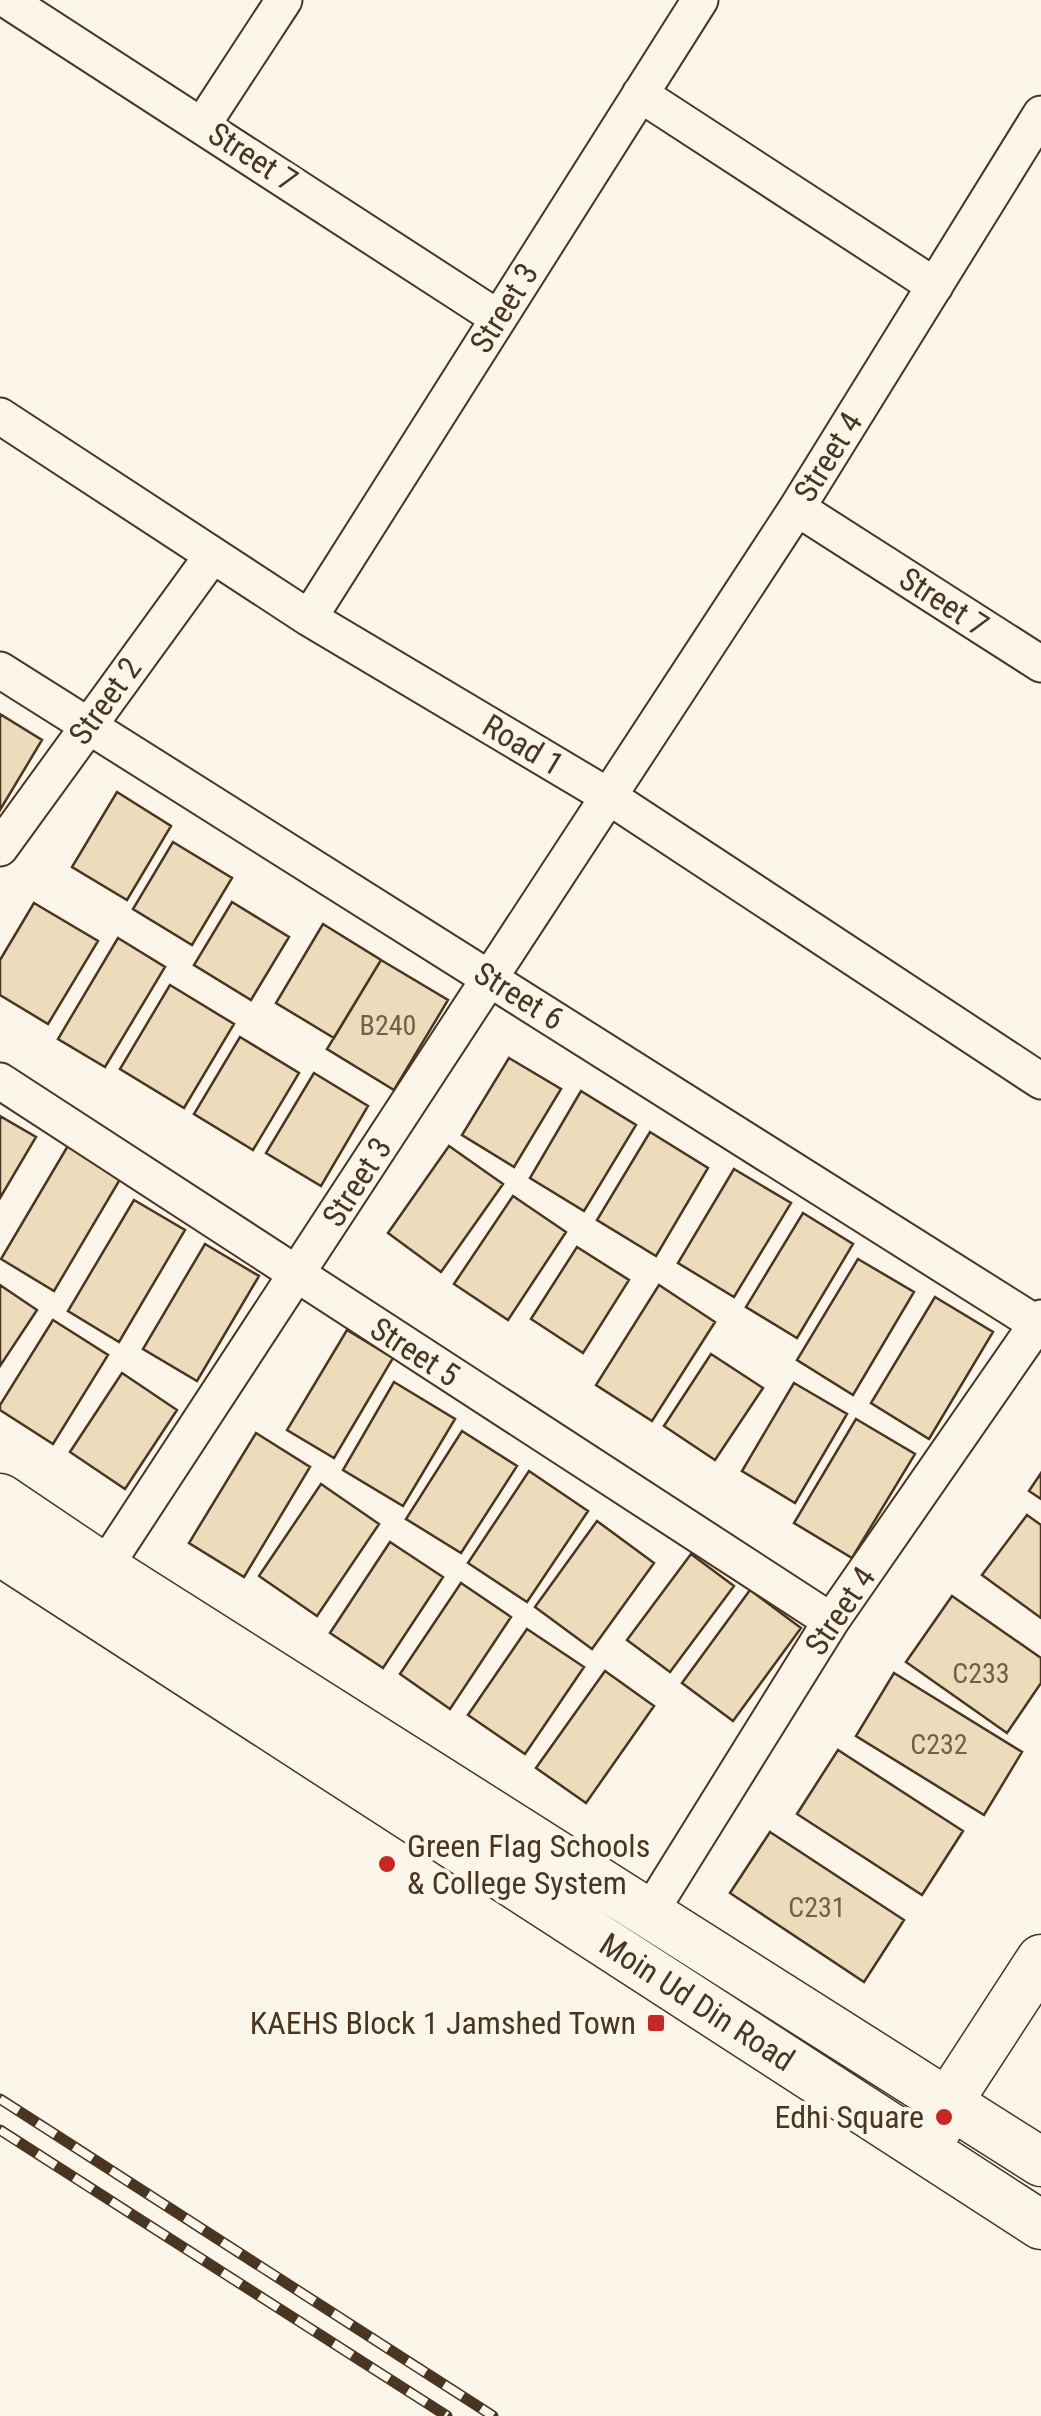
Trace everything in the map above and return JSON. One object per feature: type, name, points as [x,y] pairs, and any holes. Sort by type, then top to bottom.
[{"type":"main road","name":"Moin Ud Din Road","points":[[0,1498],[104,1568],[1041,2162]]},
{"type":"main road","name":"Moin Ud Din Road","points":[[0,1551],[1041,2225]]},
{"type":"main road","points":[[928,2150],[948,2102],[1041,1959]]},
{"type":"street","name":"Street 7","points":[[7,0],[498,318]]},
{"type":"street","points":[[203,124],[284,0]]},
{"type":"street","name":"Street 3","points":[[310,618],[700,0]]},
{"type":"street","points":[[640,94],[934,286]]},
{"type":"street","name":"Street 4","points":[[608,796],[797,508],[1041,114]]},
{"type":"street","name":"Road 1","points":[[0,416],[310,618],[608,796],[1041,1081]]},
{"type":"street","name":"Street 7","points":[[797,508],[1041,664]]},
{"type":"street","name":"Street 2","points":[[0,848],[212,556]]},
{"type":"street","name":"Street 6","points":[[0,670],[1039,1321]]},
{"type":"street","name":"Street 3","points":[[104,1568],[608,796]]},
{"type":"street","name":"Street 5","points":[[0,1081],[831,1621]]},
{"type":"street","name":"Street 4","points":[[650,1912],[831,1621],[1039,1321]]},
{"type":"building","points":[[0,714],[42,740],[0,810]]},
{"type":"building","points":[[117,792],[171,826],[127,900],[72,867]]},
{"type":"building","points":[[173,842],[232,878],[192,945],[133,909]]},
{"type":"building","points":[[232,902],[289,937],[251,1000],[194,965]]},
{"type":"building","points":[[34,903],[98,941],[48,1024],[0,995],[0,960]]},
{"type":"building","points":[[323,924],[381,960],[334,1038],[276,1003]]},
{"type":"building","points":[[118,938],[165,967],[105,1067],[58,1039]]},
{"type":"building","points":[[381,960],[448,1000],[394,1090],[327,1049]]},
{"type":"building","points":[[170,985],[234,1024],[184,1108],[120,1069]]},
{"type":"building","points":[[240,1037],[299,1073],[253,1150],[194,1114]]},
{"type":"building","points":[[509,1058],[561,1089],[514,1167],[462,1135]]},
{"type":"building","points":[[314,1073],[368,1106],[321,1186],[266,1153]]},
{"type":"building","points":[[581,1091],[636,1125],[584,1211],[530,1178]]},
{"type":"building","points":[[0,1116],[36,1137],[0,1198]]},
{"type":"building","points":[[650,1132],[708,1168],[656,1256],[597,1220]]},
{"type":"building","points":[[69,1144],[122,1176],[54,1291],[1,1259]]},
{"type":"building","points":[[449,1146],[503,1184],[441,1272],[388,1233]]},
{"type":"building","points":[[734,1169],[791,1203],[734,1297],[678,1263]]},
{"type":"building","points":[[513,1196],[566,1232],[508,1320],[454,1284]]},
{"type":"building","points":[[134,1200],[185,1230],[119,1342],[68,1311]]},
{"type":"building","points":[[803,1213],[853,1244],[797,1338],[746,1307]]},
{"type":"building","points":[[205,1244],[259,1276],[197,1381],[143,1349]]},
{"type":"building","points":[[577,1247],[629,1280],[583,1353],[531,1319]]},
{"type":"building","points":[[858,1259],[914,1292],[853,1395],[797,1360]]},
{"type":"building","points":[[0,1285],[37,1310],[0,1366]]},
{"type":"building","points":[[659,1285],[715,1322],[652,1421],[596,1385]]},
{"type":"building","points":[[935,1297],[993,1332],[929,1439],[871,1403]]},
{"type":"building","points":[[53,1320],[108,1355],[53,1444],[0,1410],[0,1405]]},
{"type":"building","points":[[347,1330],[393,1358],[334,1458],[287,1430]]},
{"type":"building","points":[[711,1354],[763,1388],[715,1460],[664,1426]]},
{"type":"building","points":[[122,1373],[177,1410],[125,1489],[70,1452]]},
{"type":"building","points":[[394,1382],[455,1419],[403,1506],[343,1470]]},
{"type":"building","points":[[794,1383],[847,1414],[795,1503],[742,1471]]},
{"type":"building","points":[[856,1419],[915,1454],[852,1558],[794,1523]]},
{"type":"building","points":[[462,1431],[517,1466],[461,1553],[406,1519]]},
{"type":"building","points":[[256,1433],[310,1467],[244,1577],[189,1543]]},
{"type":"building","points":[[529,1471],[588,1511],[527,1602],[468,1563]]},
{"type":"building","points":[[1041,1473],[1041,1499],[1029,1491]]},
{"type":"building","points":[[321,1484],[379,1524],[317,1616],[259,1576]]},
{"type":"building","points":[[1027,1515],[1041,1525],[1041,1618],[982,1575]]},
{"type":"building","points":[[597,1521],[654,1563],[592,1649],[535,1607]]},
{"type":"building","points":[[390,1542],[443,1577],[383,1668],[330,1633]]},
{"type":"building","points":[[691,1554],[734,1586],[670,1672],[627,1640]]},
{"type":"building","points":[[461,1583],[511,1617],[450,1709],[400,1674]]},
{"type":"building","points":[[750,1590],[801,1628],[733,1721],[682,1683]]},
{"type":"building","points":[[952,1596],[1041,1658],[1041,1683],[1007,1733],[906,1662]]},
{"type":"building","points":[[527,1629],[584,1667],[525,1754],[468,1715]]},
{"type":"building","points":[[605,1671],[654,1706],[586,1803],[536,1768]]},
{"type":"building","points":[[894,1673],[1022,1752],[984,1815],[856,1736]]},
{"type":"building","points":[[838,1750],[963,1831],[922,1895],[797,1814]]},
{"type":"building","points":[[770,1832],[904,1920],[864,1982],[730,1893]]},
{"type":"railway","points":[[0,2099],[493,2416]]},
{"type":"railway","points":[[0,2130],[447,2416]]},
{"type":"place","name":"Green Flag Schools & College System","points":[[387,1864]]},
{"type":"place","name":"KAEHS Block 1 Jamshed Town","points":[[656,2023]]},
{"type":"place","name":"Edhi Square","points":[[944,2117]]}]
